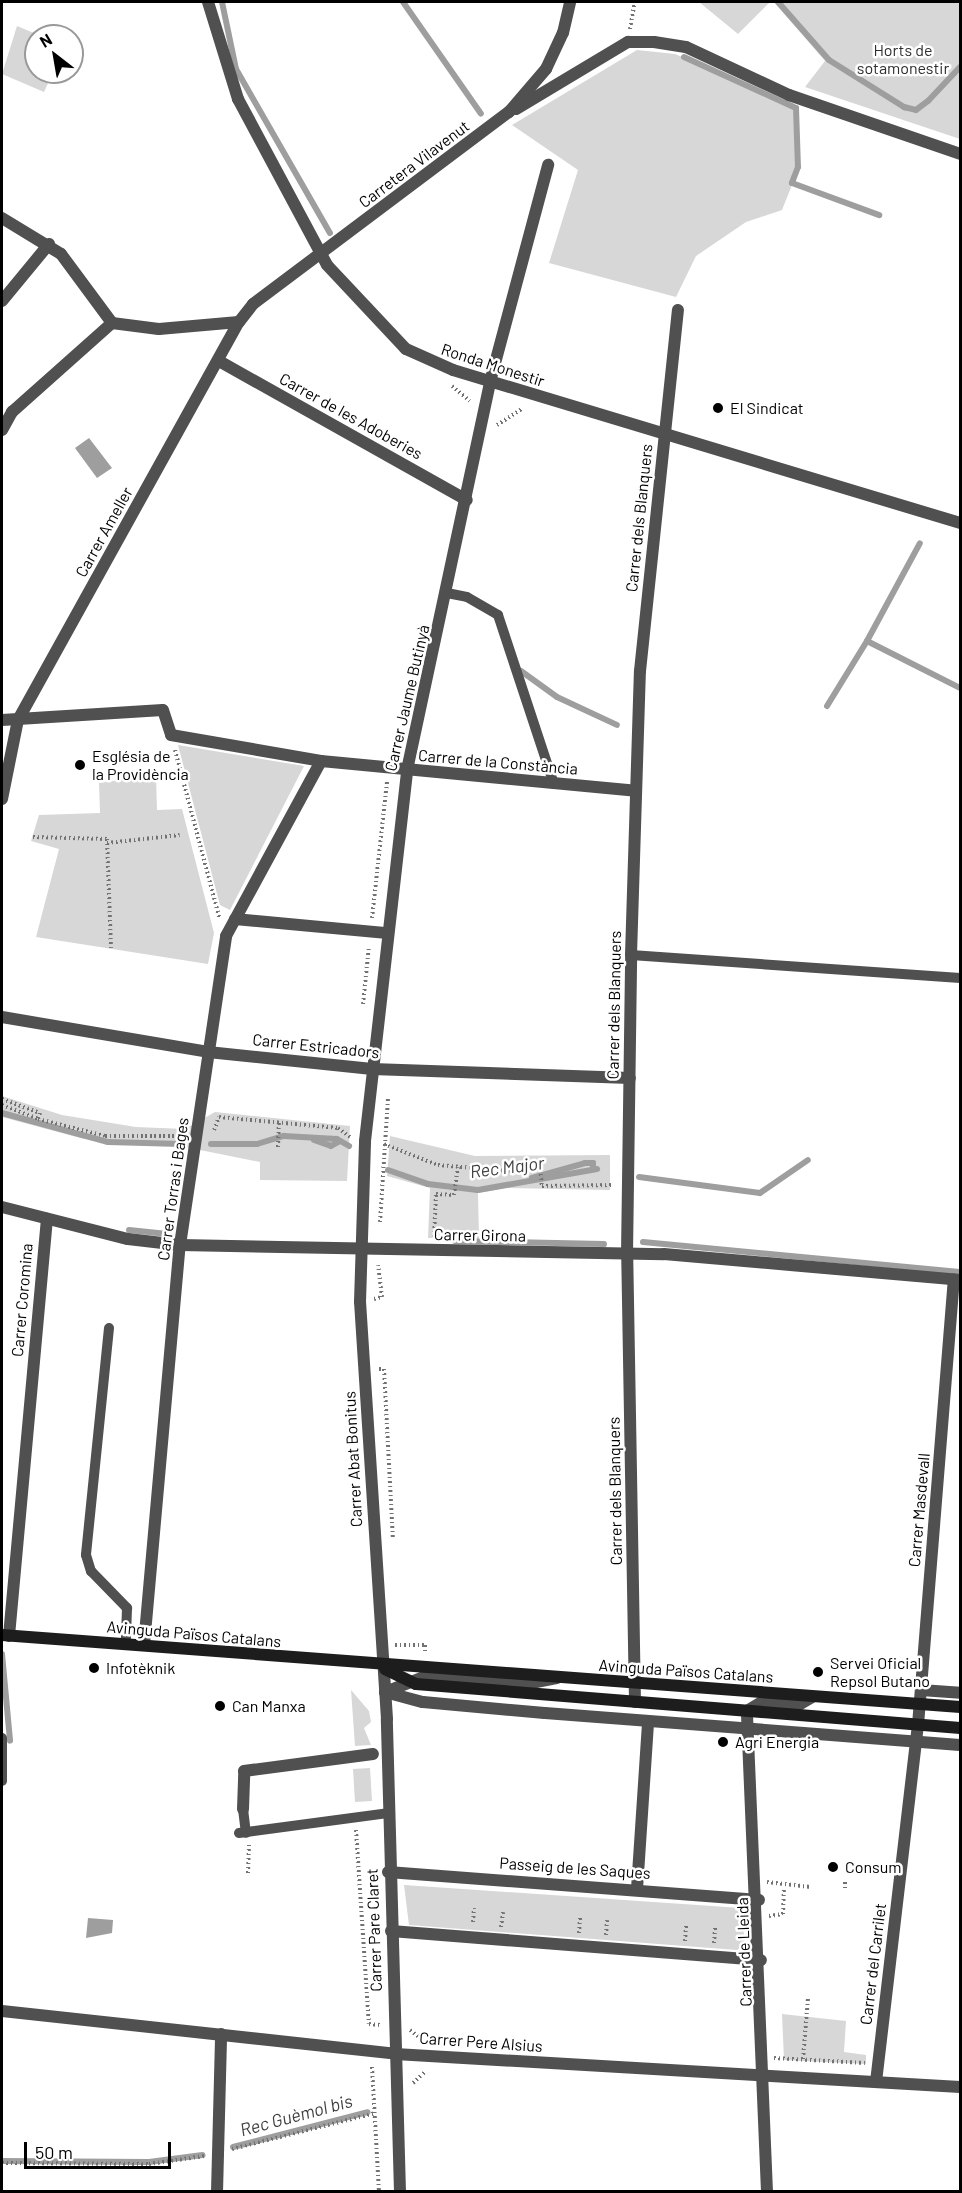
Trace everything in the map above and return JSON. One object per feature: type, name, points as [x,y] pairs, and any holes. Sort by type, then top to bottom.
[{"type":"main road","name":"Avinguda Països Catalans","points":[[5,1635],[383,1668],[960,1707]]},
{"type":"main road","name":"Avinguda Països Catalans","points":[[383,1668],[412,1682],[960,1728]]},
{"type":"street","name":"Ronda Monestir","points":[[208,2],[238,99],[323,252],[327,265],[368,314],[406,349],[490,382],[960,524]]},
{"type":"street","name":"Carretera Vilavenut","points":[[238,322],[253,304],[509,112],[546,69],[564,33],[570,2]]},
{"type":"street","points":[[509,112],[628,42],[686,47],[789,95],[960,154]]},
{"type":"street","name":"Carrer Jaume Butinyà","points":[[360,1249],[365,1141],[372,1069],[407,770],[447,593],[490,382],[548,165]]},
{"type":"street","points":[[2,218],[49,244],[75,267],[112,323]]},
{"type":"street","points":[[2,301],[49,244]]},
{"type":"street","name":"Carrer dels Blanquers","points":[[635,1702],[627,1254],[636,791],[640,671],[678,310]]},
{"type":"street","points":[[2,430],[12,412],[112,323],[159,329],[238,322]]},
{"type":"street","name":"Carrer Ameller","points":[[2,799],[18,720],[219,361],[238,322]]},
{"type":"street","name":"Carrer de les Adoberies","points":[[219,361],[466,500]]},
{"type":"street","points":[[2,720],[163,710],[171,735]]},
{"type":"street","name":"Carrer de la Constància","points":[[171,735],[321,761],[636,791]]},
{"type":"street","points":[[2,753],[8,769]]},
{"type":"street","name":"Carrer Torras i Bages","points":[[144,1646],[180,1245],[226,936],[321,761]]},
{"type":"street","points":[[235,919],[387,933]]},
{"type":"street","name":"Carrer Estricadors","points":[[2,1017],[208,1052],[372,1069],[630,1078]]},
{"type":"street","name":"Carrer Girona","points":[[2,1208],[46,1219],[180,1245],[627,1254],[957,1280]]},
{"type":"street","name":"Carrer Coromina","points":[[5,1635],[46,1219]]},
{"type":"street","name":"Carrer Abat Bonitus","points":[[360,1249],[383,1668]]},
{"type":"street","name":"Carrer Masdevall","points":[[916,1743],[957,1280]]},
{"type":"street","name":"Carrer Pare Claret","points":[[383,1668],[400,2192]]},
{"type":"street","name":"Avinguda Països Catalans","points":[[385,1692],[424,1677],[531,1683],[557,1678]]},
{"type":"street","points":[[921,1690],[960,1693]]},
{"type":"street","points":[[385,1692],[423,1702],[648,1723],[748,1728],[960,1745]]},
{"type":"street","name":"Avinguda Països Catalans","points":[[747,1711],[762,1702],[800,1704],[812,1696]]},
{"type":"street","name":"Carrer de Lleida","points":[[747,1711],[759,1900],[767,2192]]},
{"type":"street","points":[[638,1889],[648,1723]]},
{"type":"street","name":"Carrer del Carrilet","points":[[876,2082],[916,1743]]},
{"type":"street","points":[[243,1809],[244,1771],[373,1754]]},
{"type":"street","name":"Passeig de les Saques","points":[[388,1872],[638,1889],[759,1900]]},
{"type":"street","points":[[391,1931],[761,1960]]},
{"type":"street","name":"Carrer Pere Alsius","points":[[2,2011],[395,2054],[960,2087]]},
{"type":"street","points":[[217,2192],[221,2034]]},
{"type":"lane","points":[[447,593],[467,597],[498,615],[554,784]]},
{"type":"lane","points":[[631,956],[960,978]]},
{"type":"lane","points":[[109,1328],[86,1555],[91,1571],[127,1608],[126,1644]]},
{"type":"lane","points":[[2,1738],[2,1781]]},
{"type":"lane","points":[[243,1809],[243,1833],[388,1813]]},
{"type":"path","points":[[628,42],[635,2]]},
{"type":"path","points":[[495,436],[497,424],[524,408],[528,393]]},
{"type":"path","points":[[171,735],[219,918],[235,919]]},
{"type":"path","points":[[33,837],[107,843],[180,835]]},
{"type":"path","points":[[107,843],[111,948]]},
{"type":"path","points":[[372,1311],[371,1299],[382,1297],[379,1248],[388,1086],[398,1070]]},
{"type":"path","points":[[2,1099],[40,1113],[38,1119]]},
{"type":"path","points":[[2,1105],[38,1119],[105,1136],[212,1135],[219,1117],[338,1128],[365,1141],[458,1167],[541,1168],[542,1186],[628,1185]]},
{"type":"path","points":[[278,1148],[279,1123]]},
{"type":"path","points":[[433,1250],[436,1194],[455,1191],[458,1167]]},
{"type":"path","points":[[377,1358],[378,1369],[384,1369],[394,1553]]},
{"type":"path","points":[[398,1633],[399,1645]]},
{"type":"path","points":[[355,1818],[369,2024],[380,2025]]},
{"type":"path","points":[[243,1833],[248,1873]]},
{"type":"path","points":[[845,1880],[845,1888]]},
{"type":"path","points":[[759,1917],[783,1914],[784,1887],[811,1887]]},
{"type":"path","points":[[473,1926],[474,1908]]},
{"type":"path","points":[[501,1928],[503,1911]]},
{"type":"path","points":[[579,1934],[580,1917]]},
{"type":"path","points":[[606,1936],[607,1920]]},
{"type":"path","points":[[685,1941],[686,1925]]},
{"type":"path","points":[[714,1944],[715,1927]]},
{"type":"path","points":[[801,2078],[808,1998]]},
{"type":"path","points":[[371,2051],[379,2192]]},
{"type":"path","points":[[764,2057],[878,2064]]},
{"type":"path","points":[[374,2093],[380,2093]]},
{"type":"path","points":[[2,2163],[149,2164],[218,2153],[375,2113]]},
{"type":"green space","points":[[699,2],[770,2],[738,34]]},
{"type":"green space","name":"Horts de sotamonestir","points":[[774,2],[960,2],[960,139],[805,87],[825,61]]},
{"type":"green space","points":[[17,26],[24,29],[24,83],[2,74]]},
{"type":"green space","points":[[637,50],[675,54],[794,104],[798,170],[782,210],[746,222],[696,256],[676,297],[549,263],[578,170],[512,125]]},
{"type":"green space","points":[[25,84],[48,84],[44,92]]},
{"type":"green space","points":[[178,745],[304,766],[230,910],[220,905]]},
{"type":"green space","points":[[156,775],[157,810],[182,809],[214,933],[208,964],[36,937],[59,849],[31,841],[39,815],[100,813],[99,783]]},
{"type":"green space","points":[[2,1096],[62,1115],[136,1127],[185,1129],[215,1112],[350,1126],[347,1181],[260,1180],[260,1162],[180,1146],[84,1139],[2,1117]]},
{"type":"green space","points":[[390,1136],[475,1156],[610,1155],[610,1190],[506,1188],[478,1193],[479,1239],[428,1238],[430,1188],[387,1176]]},
{"type":"green space","points":[[351,1690],[369,1711],[371,1722],[364,1728],[371,1745],[355,1746]]},
{"type":"green space","points":[[370,1768],[372,1801],[355,1802],[353,1769]]},
{"type":"green space","points":[[404,1885],[741,1908],[745,1944],[737,1950],[409,1925]]},
{"type":"green space","points":[[782,2014],[846,2021],[844,2052],[866,2055],[866,2064],[784,2060]]},
{"type":"shaded area","points":[[89,438],[112,468],[97,478],[75,448]]},
{"type":"shaded area","points":[[88,1918],[113,1920],[112,1933],[86,1938]]},
{"type":"waterway","points":[[222,2],[236,69],[330,233]]},
{"type":"waterway","points":[[403,2],[481,114]]},
{"type":"waterway","points":[[778,2],[829,60],[904,107],[916,110],[928,101],[960,67]]},
{"type":"waterway","points":[[684,57],[796,108],[798,167],[792,183],[879,215]]},
{"type":"waterway","points":[[867,641],[920,543]]},
{"type":"waterway","points":[[827,706],[867,641],[960,688]]},
{"type":"waterway","points":[[521,671],[557,697],[617,725]]},
{"type":"waterway","name":"Rec Major","points":[[2,1113],[108,1142],[181,1144]]},
{"type":"waterway","name":"Rec Major","points":[[211,1144],[257,1144],[284,1136],[337,1139],[349,1146]]},
{"type":"waterway","points":[[314,1140],[331,1146],[340,1141]]},
{"type":"waterway","name":"Rec Major","points":[[639,1177],[760,1193],[808,1160]]},
{"type":"waterway","points":[[532,1178],[585,1163],[593,1163],[593,1169]]},
{"type":"waterway","name":"Rec Major","points":[[388,1170],[428,1184],[478,1190],[597,1169]]},
{"type":"waterway","points":[[129,1230],[165,1234]]},
{"type":"waterway","points":[[455,1241],[604,1244]]},
{"type":"waterway","points":[[643,1242],[960,1272]]},
{"type":"waterway","points":[[2,1654],[10,1741]]},
{"type":"waterway","name":"Rec Guèmol bis","points":[[233,2147],[368,2112]]},
{"type":"waterway","name":"Rec Guèmol bis","points":[[2,2161],[149,2162],[203,2155]]},
{"type":"place","name":"El Sindicat","points":[[718,408]]},
{"type":"place","name":"Església de la Providència","points":[[80,765]]},
{"type":"place","name":"Infotèknik","points":[[94,1668]]},
{"type":"place","name":"Servei Oficial Repsol Butano","points":[[818,1672]]},
{"type":"place","name":"Can Manxa","points":[[220,1706]]},
{"type":"place","name":"Agri Energia","points":[[723,1742]]},
{"type":"place","name":"Consum","points":[[833,1867]]}]
